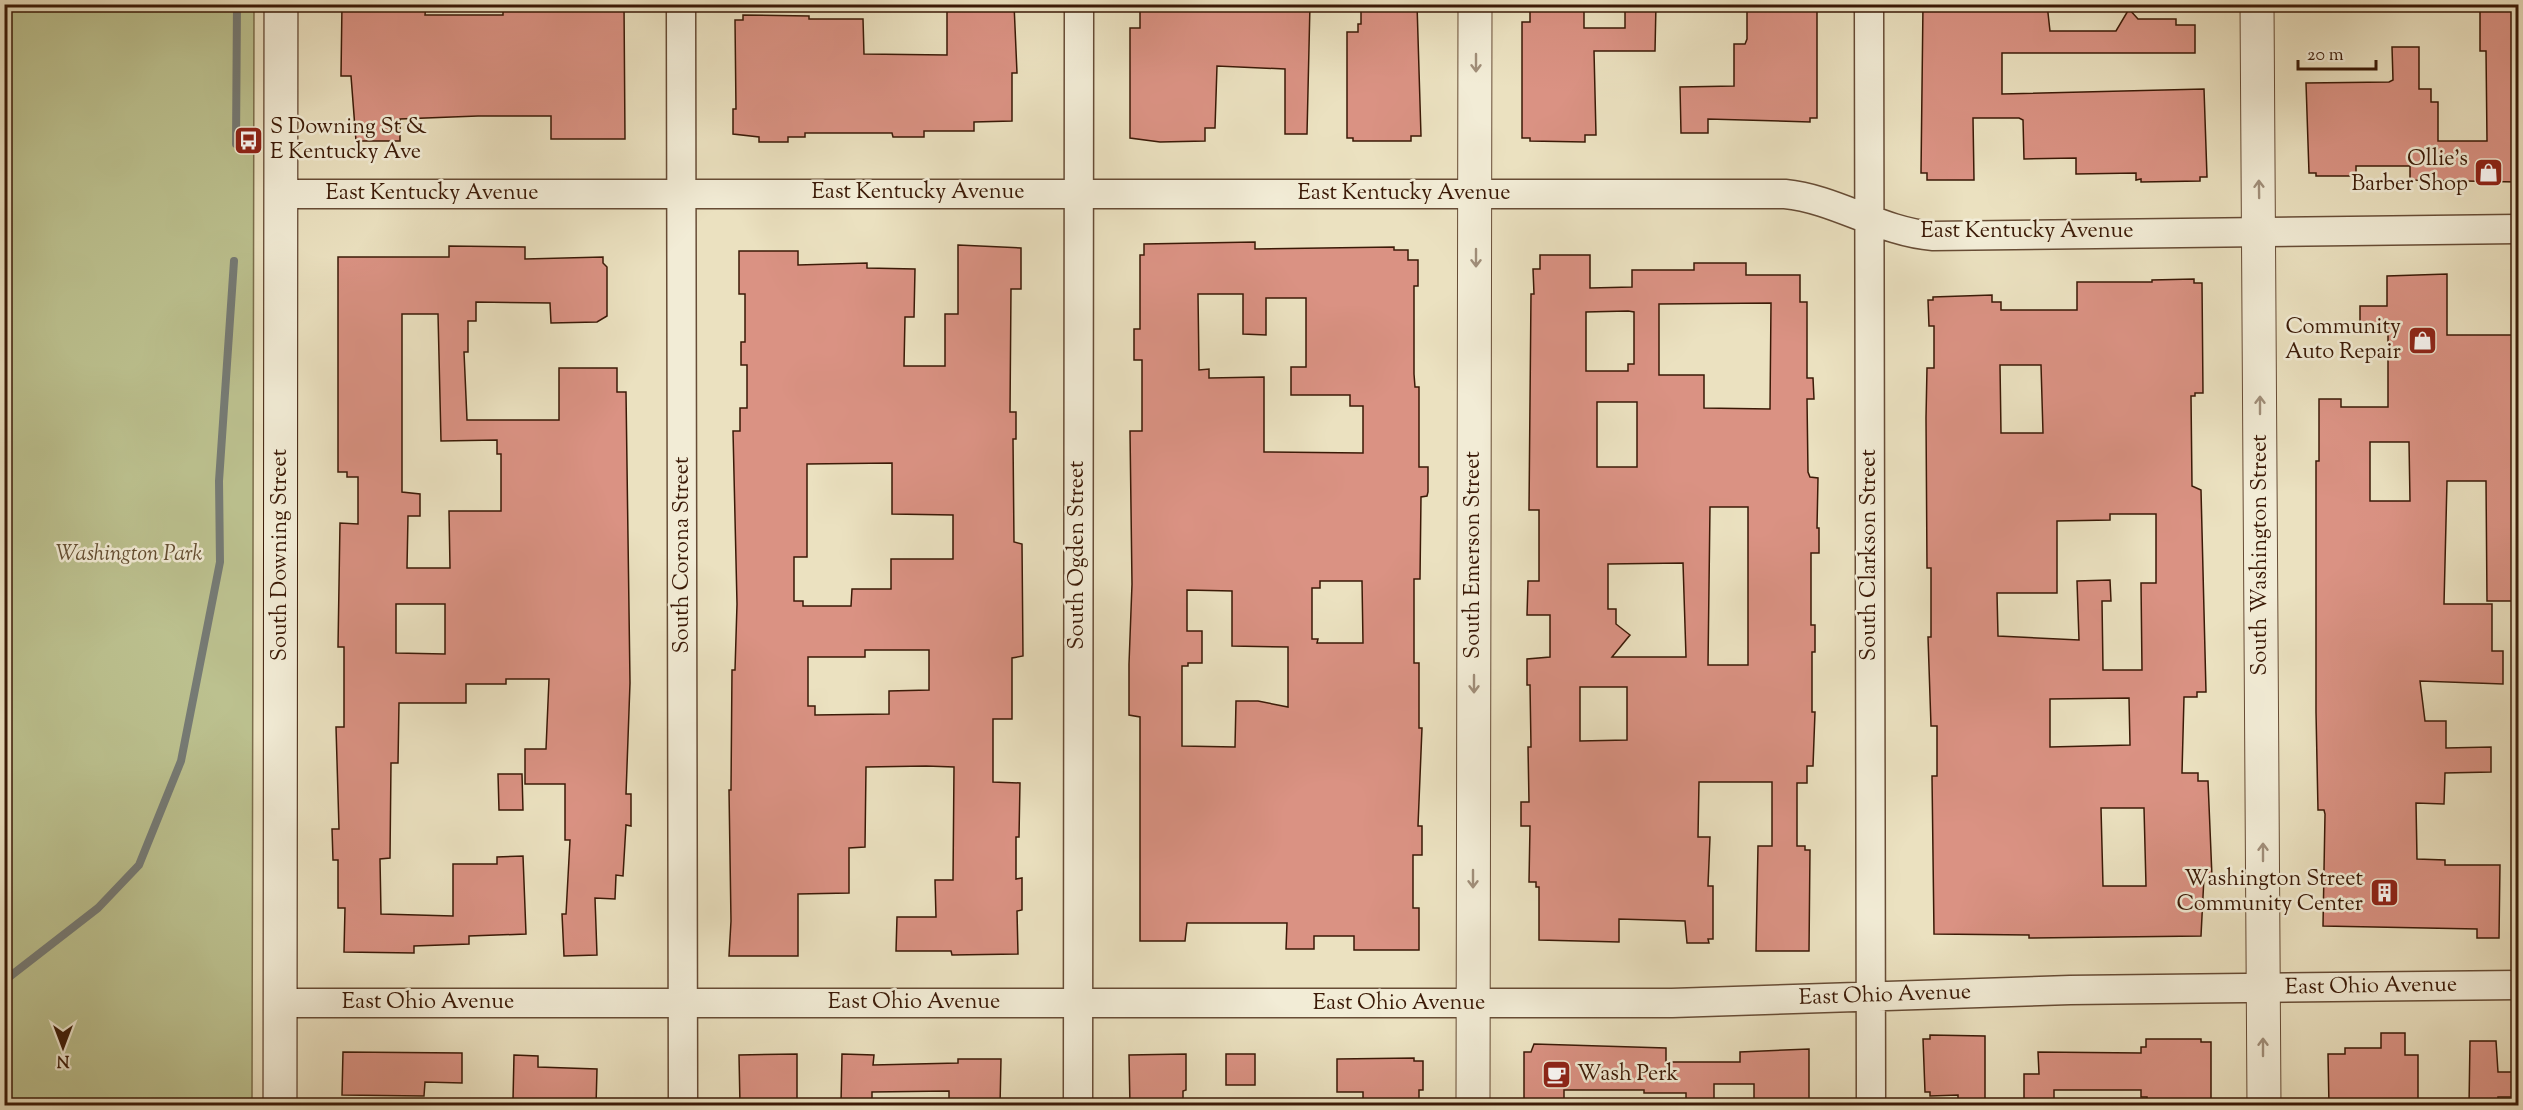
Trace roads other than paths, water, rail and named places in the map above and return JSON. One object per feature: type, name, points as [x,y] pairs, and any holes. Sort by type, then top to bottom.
[{"type":"street","name":"South Downing Street","points":[[280,1106],[281,4]]},
{"type":"street","name":"South Corona Street","points":[[681,4],[683,1106]]},
{"type":"street","name":"South Ogden Street","points":[[1078,1106],[1079,4]]},
{"type":"street","name":"South Emerson Street","points":[[1473,1106],[1475,4]]},
{"type":"street","name":"South Clarkson Street","points":[[1869,4],[1871,1106]]},
{"type":"street","name":"South Washington Street","points":[[2257,4],[2264,1106]]},
{"type":"street","name":"East Kentucky Avenue","points":[[282,194],[1476,195],[1674,192],[1785,194],[1814,199],[1870,220],[1923,236],[2518,229]]},
{"type":"street","name":"East Ohio Avenue","points":[[280,1003],[1672,1003],[2070,990],[2518,986]]},
{"type":"waterway","points":[[236,144],[237,4]]},
{"type":"waterway","points":[[4,981],[98,908],[139,865],[181,761],[220,562],[219,481],[234,261]]},
{"type":"place","name":"S Downing St & E Kentucky Ave","points":[[249,141]]},
{"type":"place","name":"Ollie’s Barber Shop","points":[[2489,173]]},
{"type":"place","name":"Community Auto Repair","points":[[2422,341]]},
{"type":"place","name":"Washington Street Community Center","points":[[2384,893]]},
{"type":"place","name":"Wash Perk","points":[[1556,1075]]},
{"type":"park label","name":"Washington Park","points":[[129,555]]}]
